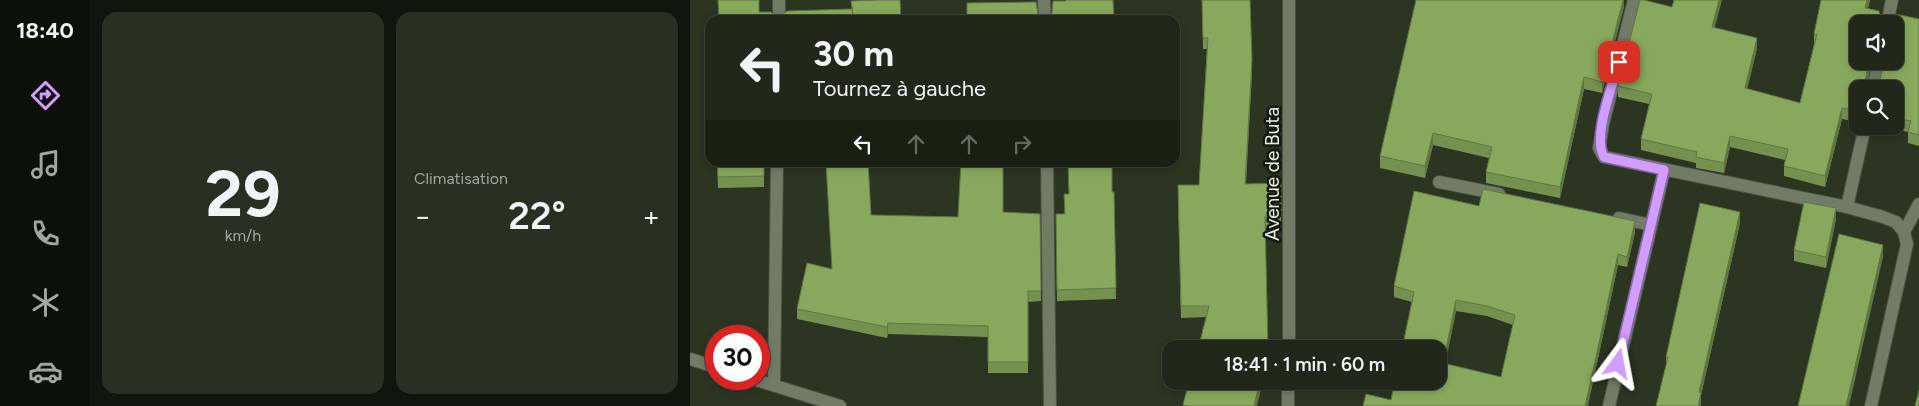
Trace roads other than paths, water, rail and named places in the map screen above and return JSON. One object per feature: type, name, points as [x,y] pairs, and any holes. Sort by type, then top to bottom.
[{"type":"street","points":[[779,0],[779,15]]},
{"type":"street","points":[[1044,0],[1045,15]]},
{"type":"street","name":"Avenue de Buta","points":[[1289,0],[1291,236],[1289,340]]},
{"type":"street","points":[[1634,0],[1606,108],[1599,148],[1604,157],[1847,207],[1896,222],[1904,232],[1907,244],[1871,406]]},
{"type":"street","points":[[1889,15],[1892,0]]},
{"type":"street","points":[[1847,207],[1863,135]]},
{"type":"street","points":[[774,385],[777,167]]},
{"type":"street","points":[[1047,167],[1050,406]]},
{"type":"street","points":[[1609,406],[1664,170]]},
{"type":"street","points":[[1439,182],[1516,197]]},
{"type":"street","points":[[1904,232],[1919,204]]},
{"type":"street","points":[[1602,215],[1650,225]]},
{"type":"street","points":[[690,359],[705,364]]},
{"type":"street","points":[[770,384],[840,406]]},
{"type":"street","points":[[1288,390],[1288,406]]}]
